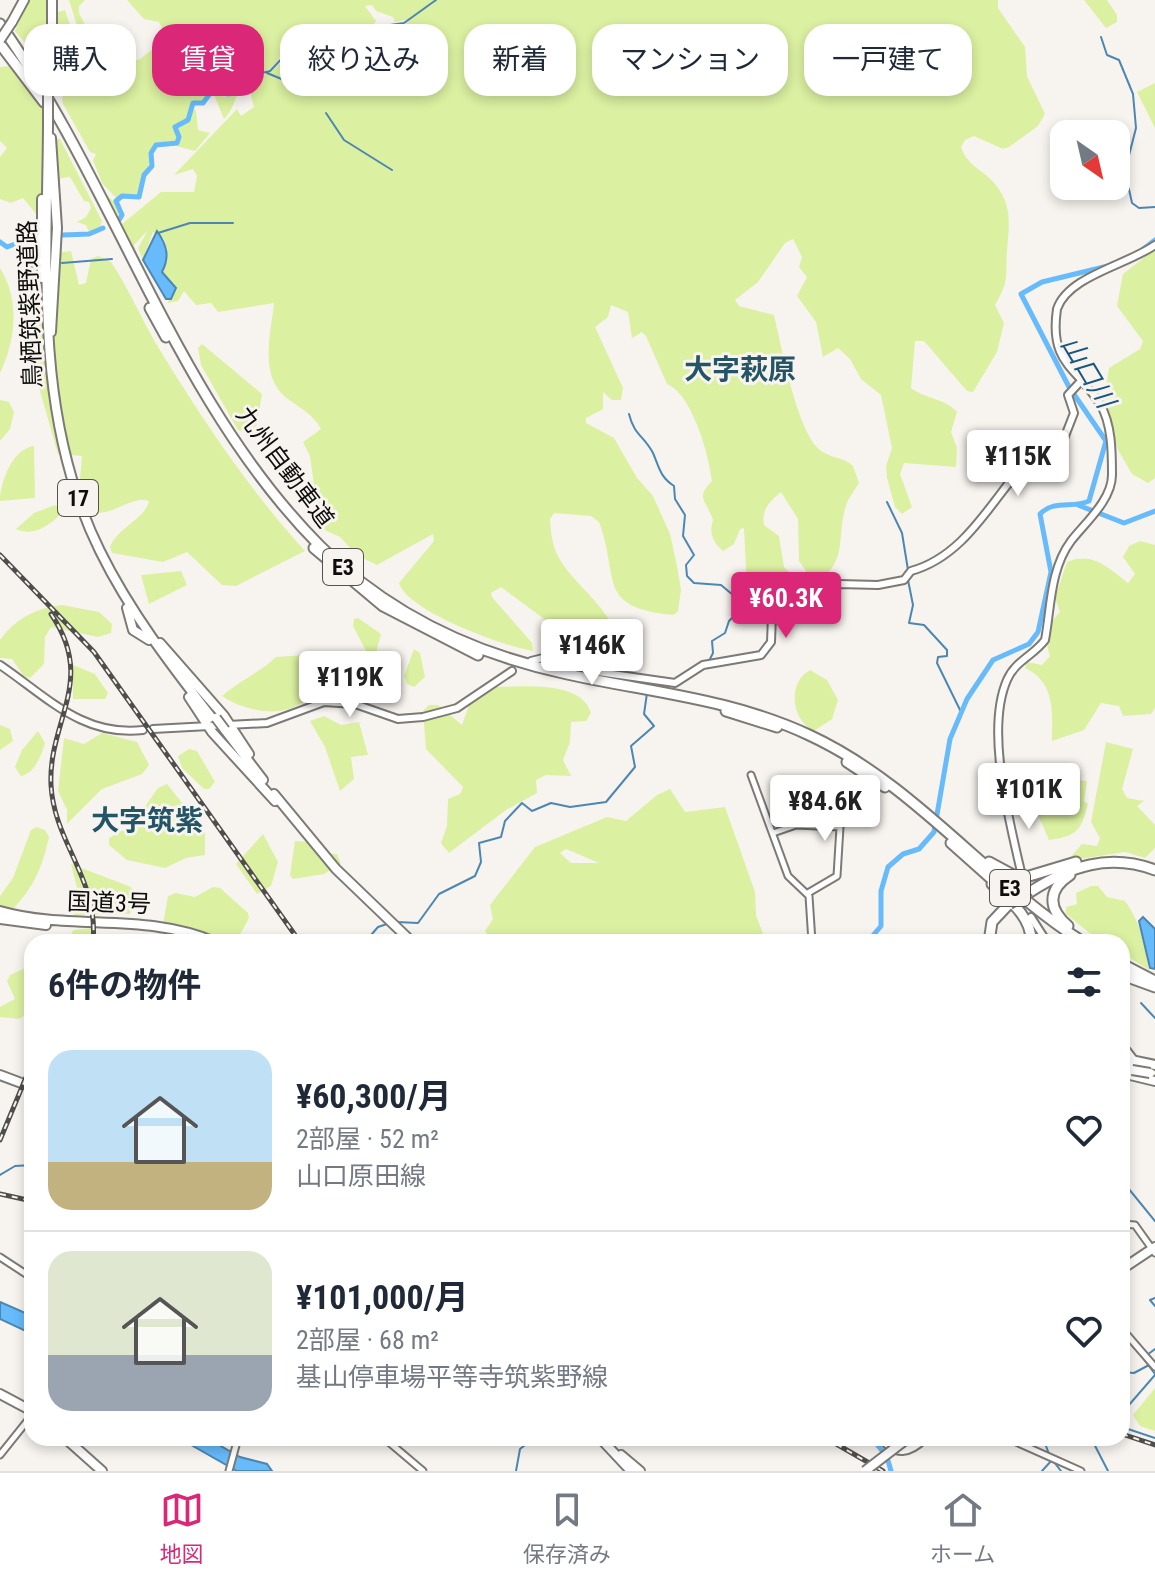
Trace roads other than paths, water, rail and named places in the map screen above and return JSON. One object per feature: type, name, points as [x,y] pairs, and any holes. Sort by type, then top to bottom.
[{"type":"highway","name":"九州自動車道","points":[[0,24],[45,93],[163,319],[220,416],[287,509],[352,575],[417,619],[499,656],[564,674],[707,700],[780,722],[854,759],[1026,901],[1072,934]]},
{"type":"highway","name":"九州自動車道","points":[[0,39],[44,102],[158,321],[222,431],[291,524],[348,580],[414,625],[497,662],[560,679],[704,705],[777,727],[852,765],[926,817]]},
{"type":"highway","name":"九州自動車道","points":[[943,830],[975,866],[1062,934]]},
{"type":"highway","points":[[943,830],[996,868],[1022,877],[1094,862],[1155,862]]},
{"type":"highway","points":[[1079,934],[1054,912],[1052,897],[1062,881],[1094,862]]},
{"type":"highway","points":[[992,934],[994,925],[1010,906],[1061,874],[1094,862],[1124,862],[1155,870]]},
{"type":"highway","points":[[975,866],[1021,913],[1031,934]]},
{"type":"highway","points":[[1130,968],[1155,981]]},
{"type":"highway","points":[[1130,976],[1155,987]]},
{"type":"main road","points":[[0,39],[24,0]]},
{"type":"main road","name":"鳥栖筑紫野道路","points":[[50,0],[49,336],[52,392],[65,457],[91,532],[110,572],[154,643],[211,720],[225,728],[306,837],[400,934]]},
{"type":"main road","points":[[49,132],[40,236],[49,336]]},
{"type":"main road","points":[[49,132],[57,228],[49,336]]},
{"type":"main road","points":[[531,661],[551,656],[591,671],[675,683],[703,665],[761,655],[771,642],[772,616],[808,606],[839,584],[878,585],[904,580],[911,571],[926,568],[968,536],[1017,471],[1046,464],[1060,449],[1074,413],[1074,387],[1058,349],[1056,316],[1059,302],[1088,278],[1126,264],[1155,245]]},
{"type":"main road","name":"鳥栖筑紫野道路","points":[[49,336],[58,409],[76,484],[108,559],[155,639],[211,720]]},
{"type":"main road","points":[[1028,893],[997,749],[1003,690],[1015,665],[1045,640],[1049,604],[1062,555],[1094,512],[1112,480],[1109,431],[1100,405],[1074,387]]},
{"type":"main road","points":[[155,639],[225,728],[284,720],[324,702],[355,704],[398,719],[423,717],[457,708],[512,671]]},
{"type":"main road","points":[[0,665],[85,723],[115,732],[143,730]]},
{"type":"main road","points":[[153,729],[211,720],[276,799]]},
{"type":"main road","name":"国道3号","points":[[0,913],[52,923],[149,928],[173,934]]},
{"type":"main road","points":[[1031,917],[1042,934]]},
{"type":"main road","name":"国道3号","points":[[52,923],[151,924],[187,934]]},
{"type":"main road","points":[[1130,1068],[1152,1073],[1155,1091]]},
{"type":"main road","points":[[0,1075],[24,1084]]},
{"type":"main road","points":[[1130,1264],[1154,1250]]},
{"type":"main road","points":[[0,1397],[24,1410]]},
{"type":"main road","points":[[75,1446],[105,1471]]},
{"type":"main road","points":[[80,1446],[105,1471]]},
{"type":"main road","points":[[609,1446],[634,1471]]},
{"type":"main road","points":[[613,1446],[622,1458]]},
{"type":"main road","points":[[891,1446],[895,1450],[909,1450],[914,1446]]},
{"type":"main road","points":[[862,1471],[895,1446]]},
{"type":"street","points":[[751,775],[790,879],[808,893],[811,934]]},
{"type":"street","points":[[773,833],[796,825],[840,827],[837,876],[808,893]]},
{"type":"street","points":[[1130,1225],[1135,1225],[1154,1250]]},
{"type":"street","points":[[0,1257],[24,1273]]},
{"type":"street","points":[[1130,1338],[1155,1367]]},
{"type":"street","points":[[0,1455],[24,1424]]},
{"type":"street","points":[[229,1470],[236,1446]]},
{"type":"street","points":[[393,1446],[423,1471]]},
{"type":"street","points":[[1025,1446],[1081,1471]]},
{"type":"water","points":[[157,231],[166,251],[162,272],[176,288],[171,299],[166,299],[143,260]]},
{"type":"water","points":[[1143,917],[1155,929],[1155,969],[1150,968],[1139,921]]},
{"type":"water","points":[[0,1302],[24,1312],[24,1330],[0,1319]]},
{"type":"water","points":[[193,1446],[221,1446],[240,1457],[267,1464],[272,1471],[237,1471]]},
{"type":"waterway","points":[[264,72],[270,71],[287,53],[310,62],[355,30],[404,23],[436,0]]},
{"type":"waterway","points":[[1101,37],[1107,55],[1119,60],[1133,94],[1136,128],[1125,171],[1132,203],[1139,208],[1155,207]]},
{"type":"waterway","points":[[267,73],[280,78]]},
{"type":"waterway","points":[[119,220],[122,215],[116,201],[122,196],[139,197],[144,175],[152,166],[151,153],[156,145],[177,143],[179,137],[175,127],[188,120],[193,103],[203,103],[208,96]]},
{"type":"waterway","points":[[326,113],[344,140],[392,170]]},
{"type":"waterway","points":[[158,233],[190,223],[233,223]]},
{"type":"waterway","points":[[19,235],[36,227]]},
{"type":"waterway","points":[[63,235],[89,234],[103,228]]},
{"type":"waterway","name":"山口川","points":[[1142,250],[1155,240]]},
{"type":"waterway","points":[[0,242],[7,247],[15,244]]},
{"type":"waterway","points":[[15,244],[27,250],[29,267],[38,266]]},
{"type":"waterway","points":[[62,263],[112,259]]},
{"type":"waterway","name":"山口川","points":[[874,934],[881,926],[881,891],[888,867],[903,854],[919,849],[934,832],[950,739],[967,699],[993,660],[1029,644],[1038,632],[1051,572],[1040,514],[1058,505],[1089,501],[1106,441],[1069,387],[1021,294],[1042,282],[1108,266]]},
{"type":"waterway","points":[[629,414],[663,475],[674,486],[675,499],[685,515],[683,536],[694,555],[686,565],[687,576],[694,583],[721,585],[733,595],[738,612],[729,621],[725,633],[712,641],[713,653],[709,661]]},
{"type":"waterway","points":[[887,502],[902,533],[908,570]]},
{"type":"waterway","points":[[1078,505],[1124,523],[1155,511]]},
{"type":"waterway","points":[[908,580],[913,605],[909,623],[924,625],[947,650],[947,656],[938,657],[937,663],[962,714]]},
{"type":"waterway","points":[[397,922],[418,923],[439,894],[475,876],[481,862],[479,843],[501,837],[505,821],[522,803],[532,811],[551,803],[570,807],[606,802],[635,767],[631,746],[654,726],[644,714],[647,693]]},
{"type":"waterway","points":[[372,934],[378,927],[387,924]]},
{"type":"waterway","points":[[1141,1003],[1155,1018]]},
{"type":"waterway","points":[[0,1175],[15,1166],[24,1165]]},
{"type":"waterway","points":[[1130,1190],[1155,1221]]},
{"type":"waterway","points":[[1155,1298],[1150,1300],[1155,1306]]},
{"type":"waterway","points":[[1147,1355],[1155,1349]]},
{"type":"waterway","points":[[1143,1358],[1155,1374]]},
{"type":"waterway","points":[[1130,1373],[1149,1365]]},
{"type":"waterway","points":[[1130,1404],[1155,1375]]},
{"type":"waterway","points":[[1130,1430],[1155,1438]]},
{"type":"waterway","points":[[516,1471],[520,1449],[524,1446]]},
{"type":"waterway","name":"山口川","points":[[878,1446],[887,1457],[891,1471]]},
{"type":"waterway","points":[[1046,1446],[1049,1454]]},
{"type":"waterway","points":[[1095,1446],[1108,1471]]},
{"type":"waterway","points":[[1042,1471],[1052,1460]]},
{"type":"waterway","points":[[1054,1462],[1061,1471]]},
{"type":"railway","points":[[0,555],[94,652],[294,934]]},
{"type":"railway","points":[[51,614],[64,638],[70,660],[67,700],[56,740],[51,785],[60,825],[89,899],[93,934]]},
{"type":"railway","points":[[0,1140],[24,1082]]},
{"type":"railway","points":[[0,1194],[24,1199]]},
{"type":"railway","points":[[1130,1437],[1155,1445]]},
{"type":"railway","points":[[840,1446],[883,1471]]},
{"type":"district","name":"大字萩原","points":[[740,369]]},
{"type":"district","name":"大字筑紫","points":[[147,820]]}]
